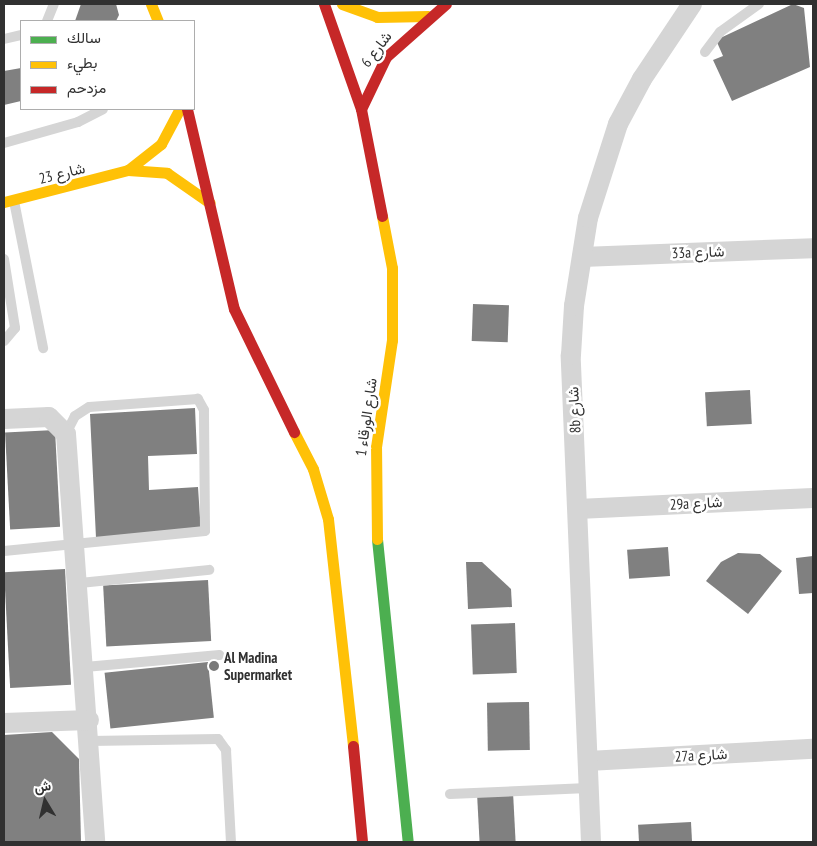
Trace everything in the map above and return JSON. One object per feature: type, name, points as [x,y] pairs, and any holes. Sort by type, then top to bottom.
[{"type":"main road","points":[[151,4],[158,20]]},
{"type":"main road","name":"شارع الورقاء 1","points":[[324,4],[361,109],[394,294],[376,448],[374,514],[408,842]]},
{"type":"main road","name":"شارع 6","points":[[342,4],[377,17],[428,16]]},
{"type":"main road","name":"شارع 6","points":[[361,109],[386,57],[428,16],[446,4]]},
{"type":"main road","name":"شارع 23","points":[[128,170],[161,144],[179,110]]},
{"type":"main road","points":[[187,110],[245,339],[302,445],[328,519],[340,587],[362,842]]},
{"type":"main road","name":"شارع 23","points":[[9,201],[128,170],[167,173],[190,185],[210,203]]},
{"type":"main road","points":[[360,825],[375,842]]},
{"type":"street","name":"8b شارع","points":[[591,842],[571,355],[582,257],[588,218],[618,124],[651,63],[692,4]]},
{"type":"street","name":"33a شارع","points":[[582,257],[813,248]]},
{"type":"street","points":[[4,419],[49,417],[66,434],[86,667],[95,842]]},
{"type":"street","name":"29a شارع","points":[[578,509],[813,498]]},
{"type":"street","points":[[4,723],[89,720]]},
{"type":"street","name":"27a شارع","points":[[588,761],[813,749]]},
{"type":"lane","points":[[47,20],[54,4]]},
{"type":"lane","points":[[705,52],[720,32],[759,4]]},
{"type":"lane","points":[[4,39],[20,35]]},
{"type":"lane","points":[[4,143],[78,122],[101,110]]},
{"type":"lane","points":[[9,201],[43,348]]},
{"type":"lane","points":[[4,259],[15,328],[4,341]]},
{"type":"lane","points":[[4,551],[77,546],[205,531],[204,410],[192,397],[89,407],[75,416],[66,434]]},
{"type":"lane","points":[[80,583],[209,570]]},
{"type":"lane","points":[[86,667],[219,655]]},
{"type":"lane","points":[[90,741],[218,739],[226,750],[231,842]]},
{"type":"lane","points":[[450,794],[588,788]]},
{"type":"building","points":[[81,4],[116,4],[119,15],[116,20],[75,20]]},
{"type":"building","points":[[793,4],[804,8],[810,67],[732,101],[713,60],[723,56],[716,40]]},
{"type":"building","points":[[20,68],[20,101],[4,105],[4,71]]},
{"type":"building","points":[[473,304],[509,305],[508,342],[472,341]]},
{"type":"building","points":[[750,390],[752,424],[707,426],[705,392]]},
{"type":"building","points":[[195,408],[197,454],[148,456],[149,490],[198,487],[201,533],[96,538],[90,414]]},
{"type":"building","points":[[55,430],[60,527],[10,529],[5,433]]},
{"type":"building","points":[[668,547],[670,576],[629,579],[627,550]]},
{"type":"building","points":[[738,553],[760,554],[782,571],[748,614],[706,581],[721,562]]},
{"type":"building","points":[[813,556],[813,593],[799,594],[796,558]]},
{"type":"building","points":[[466,562],[482,562],[511,589],[512,607],[468,609]]},
{"type":"building","points":[[65,569],[71,685],[10,688],[4,572]]},
{"type":"building","points":[[208,580],[211,641],[106,646],[103,585]]},
{"type":"building","points":[[515,623],[517,673],[473,675],[471,625]]},
{"type":"building","points":[[208,662],[214,718],[110,729],[105,673]]},
{"type":"building","points":[[529,702],[530,750],[488,751],[487,703]]},
{"type":"building","points":[[52,732],[79,759],[81,842],[4,842],[4,735]]},
{"type":"building","points":[[513,792],[516,842],[480,842],[477,794]]},
{"type":"building","points":[[691,822],[692,842],[639,842],[638,825]]},
{"type":"traffic: fast","points":[[377,539],[408,842]]},
{"type":"traffic: slow","points":[[151,4],[158,20]]},
{"type":"traffic: slow","points":[[342,4],[377,17],[428,16]]},
{"type":"traffic: slow","points":[[4,202],[128,170],[161,144],[179,110]]},
{"type":"traffic: slow","points":[[128,170],[167,173],[210,203]]},
{"type":"traffic: slow","points":[[377,539],[376,447],[392,340],[392,268],[382,216]]},
{"type":"traffic: slow","points":[[294,432],[313,469],[328,519],[353,746]]},
{"type":"traffic: jam","points":[[324,4],[361,109],[382,216]]},
{"type":"traffic: jam","points":[[361,109],[386,57],[446,4]]},
{"type":"traffic: jam","points":[[187,110],[234,309],[294,432]]},
{"type":"traffic: jam","points":[[353,746],[362,842]]},
{"type":"place","name":"Al Madina Supermarket","points":[[214,666]]}]
